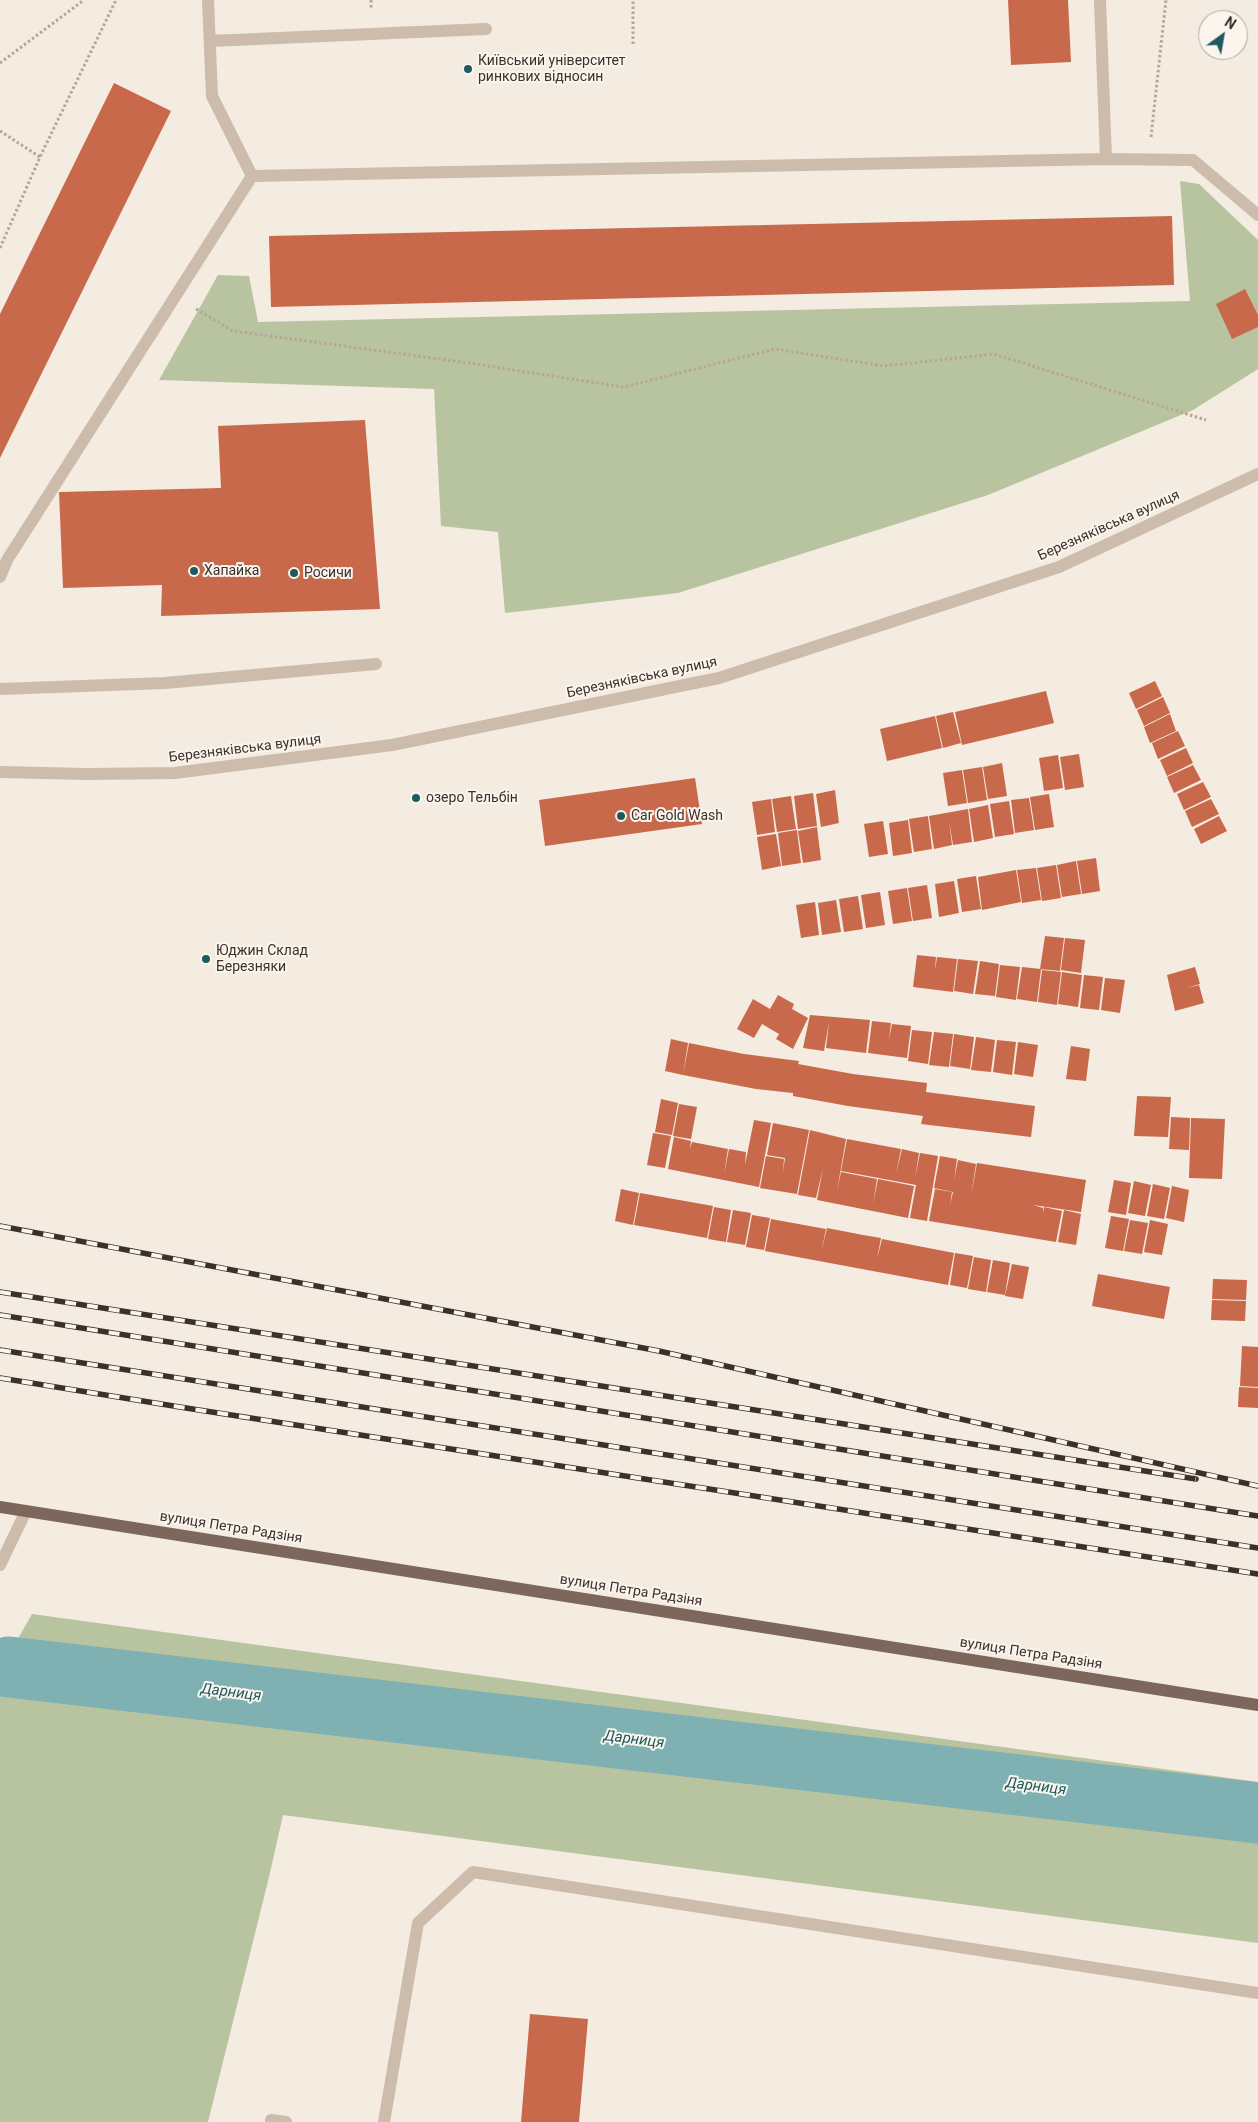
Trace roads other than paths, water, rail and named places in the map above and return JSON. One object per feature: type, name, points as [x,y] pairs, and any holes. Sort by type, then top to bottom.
[{"type":"main road","name":"вулиця Петра Радзіня","points":[[0,1507],[1258,1705]]},
{"type":"street","points":[[208,0],[212,96],[252,176]]},
{"type":"street","points":[[1100,0],[1106,160]]},
{"type":"street","points":[[210,41],[486,29]]},
{"type":"street","points":[[252,176],[1194,160],[1258,216]]},
{"type":"street","points":[[0,577],[7,560],[252,176]]},
{"type":"street","name":"Березняківська вулиця","points":[[0,772],[86,774],[175,773],[392,746],[719,678],[1060,567],[1258,474]]},
{"type":"street","points":[[0,688],[165,683],[376,664]]},
{"type":"street","points":[[0,1565],[26,1511]]},
{"type":"street","points":[[384,2122],[418,1923],[473,1872],[1258,1993]]},
{"type":"street","points":[[270,2122],[271,2120],[286,2122]]},
{"type":"waterway","name":"Дарниця","points":[[9,1667],[1258,1813]]},
{"type":"railway","points":[[0,1226],[659,1351],[1258,1486]]},
{"type":"railway","points":[[0,1292],[1196,1479]]},
{"type":"railway","points":[[0,1315],[1258,1516]]},
{"type":"railway","points":[[0,1350],[1258,1548]]},
{"type":"railway","points":[[0,1378],[1258,1574]]},
{"type":"place","name":"Київський університет ринкових відносин","points":[[468,69]]},
{"type":"place","name":"Хапайка","points":[[194,571]]},
{"type":"place","name":"Росичи","points":[[294,573]]},
{"type":"place","name":"озеро Тельбін","points":[[416,798]]},
{"type":"place","name":"Car Gold Wash","points":[[621,816]]},
{"type":"place","name":"Юджин Склад Березняки","points":[[206,959]]}]
